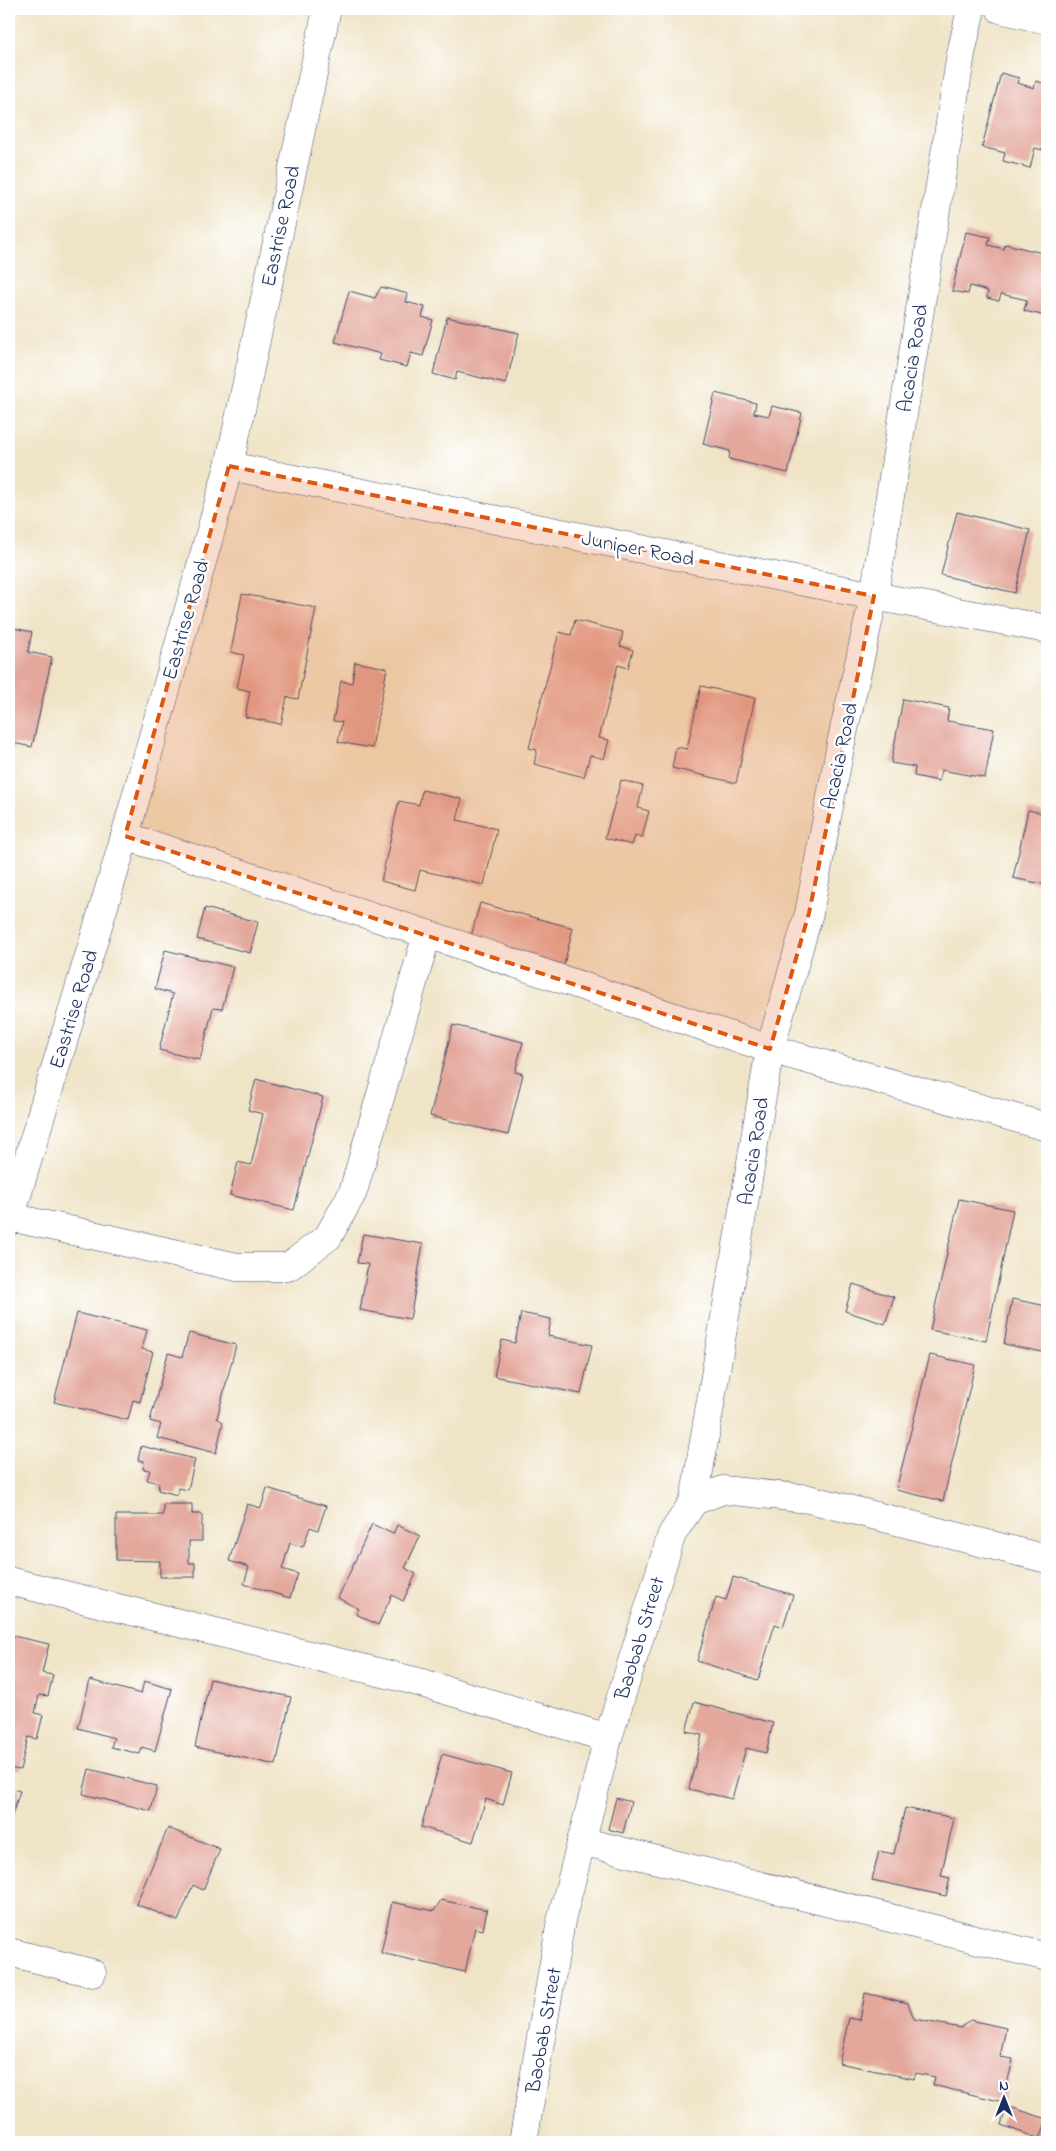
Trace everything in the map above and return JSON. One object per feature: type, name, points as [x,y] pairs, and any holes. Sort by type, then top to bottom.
[{"type":"street","name":"Eastrise Road","points":[[9,1219],[125,836],[228,466],[327,9]]},
{"type":"street","name":"Acacia Road","points":[[694,1500],[770,1049],[809,913],[841,743],[874,596],[961,54],[971,9]]},
{"type":"street","points":[[1000,9],[1047,20]]},
{"type":"street","name":"Juniper Road","points":[[228,466],[1047,629]]},
{"type":"street","points":[[125,836],[427,934],[770,1049],[1047,1127]]},
{"type":"street","points":[[9,1219],[237,1267],[288,1267],[328,1237],[353,1192],[427,934]]},
{"type":"street","points":[[694,1500],[723,1490],[809,1499],[1047,1558]]},
{"type":"street","name":"Baobab Street","points":[[524,2139],[561,1921],[608,1738],[672,1534],[694,1500]]},
{"type":"street","points":[[9,1581],[415,1682],[608,1738]]},
{"type":"street","points":[[581,1841],[1047,1957]]},
{"type":"street","points":[[9,1952],[92,1973]]},
{"type":"highlighted area","points":[[229,466],[874,596],[809,913],[770,1049],[125,836]]},
{"type":"building","points":[[1001,73],[1019,78],[1017,83],[1034,88],[1036,81],[1047,84],[1047,151],[1035,148],[1030,168],[1003,161],[1005,153],[982,147]]},
{"type":"building","points":[[966,232],[990,237],[988,245],[1004,249],[1005,244],[1047,254],[1047,311],[1044,310],[1042,315],[1024,311],[1027,300],[1001,294],[999,301],[987,298],[988,291],[970,286],[968,294],[952,291]]},
{"type":"building","points":[[381,287],[408,294],[406,302],[425,307],[422,317],[433,320],[423,356],[411,353],[407,367],[379,360],[381,354],[335,342],[349,291],[375,298]]},
{"type":"building","points":[[447,317],[519,333],[506,384],[457,372],[455,380],[433,374]]},
{"type":"building","points":[[715,393],[756,403],[754,413],[769,416],[772,406],[802,413],[788,473],[729,459],[730,451],[703,444]]},
{"type":"building","points":[[957,512],[1030,530],[1015,593],[941,575]]},
{"type":"building","points":[[242,594],[316,608],[298,699],[287,697],[281,724],[245,717],[250,691],[237,688],[244,655],[231,652]]},
{"type":"building","points":[[575,620],[623,632],[620,646],[633,650],[628,668],[618,665],[599,738],[609,740],[604,759],[590,755],[584,777],[534,764],[537,750],[529,748],[559,632],[571,635]]},
{"type":"building","points":[[9,627],[32,632],[28,652],[52,657],[32,747],[13,743],[10,760]]},
{"type":"building","points":[[355,662],[387,668],[372,748],[338,742],[342,722],[333,721],[341,681],[352,683]]},
{"type":"building","points":[[701,686],[755,698],[736,783],[672,768],[676,747],[687,749]]},
{"type":"building","points":[[903,699],[949,708],[947,721],[994,729],[985,778],[941,770],[939,781],[914,776],[915,767],[891,763]]},
{"type":"building","points":[[621,780],[643,786],[638,808],[649,811],[642,838],[635,836],[632,845],[605,838]]},
{"type":"building","points":[[422,790],[462,799],[457,820],[497,829],[484,885],[420,870],[415,890],[381,881],[399,801],[419,805]]},
{"type":"building","points":[[1028,810],[1047,814],[1045,839],[1047,839],[1047,885],[1013,878]]},
{"type":"building","points":[[480,903],[573,928],[563,969],[469,944]]},
{"type":"building","points":[[205,908],[258,922],[250,953],[197,939]]},
{"type":"building","points":[[165,950],[233,967],[222,1009],[213,1008],[200,1060],[159,1050],[173,994],[155,989]]},
{"type":"building","points":[[453,1025],[523,1042],[515,1072],[523,1074],[508,1135],[430,1116]]},
{"type":"building","points":[[256,1079],[323,1097],[294,1210],[230,1195],[238,1162],[251,1165],[263,1114],[248,1110]]},
{"type":"building","points":[[959,1199],[1013,1210],[986,1341],[930,1330]]},
{"type":"building","points":[[363,1234],[423,1244],[410,1319],[360,1310],[368,1264],[357,1263]]},
{"type":"building","points":[[853,1284],[894,1297],[885,1324],[845,1311]]},
{"type":"building","points":[[1012,1299],[1047,1306],[1047,1353],[1004,1344]]},
{"type":"building","points":[[77,1313],[147,1330],[142,1349],[153,1352],[140,1402],[133,1400],[128,1420],[54,1402]]},
{"type":"building","points":[[521,1313],[551,1319],[548,1336],[592,1345],[581,1394],[494,1376],[502,1340],[515,1343]]},
{"type":"building","points":[[189,1333],[236,1345],[217,1418],[223,1422],[216,1453],[157,1438],[161,1424],[150,1421],[168,1353],[182,1357]]},
{"type":"building","points":[[930,1355],[975,1365],[943,1501],[896,1490]]},
{"type":"building","points":[[141,1446],[195,1459],[188,1490],[178,1488],[177,1495],[158,1490],[159,1483],[147,1480],[150,1470],[143,1469],[144,1461],[138,1460]]},
{"type":"building","points":[[267,1488],[326,1506],[318,1530],[310,1527],[303,1547],[290,1543],[282,1569],[298,1574],[290,1598],[244,1584],[249,1567],[229,1561],[247,1504],[261,1508]]},
{"type":"building","points":[[163,1504],[192,1504],[192,1514],[202,1514],[202,1541],[189,1541],[189,1563],[195,1563],[195,1577],[160,1577],[160,1561],[116,1560],[116,1515],[163,1515]]},
{"type":"building","points":[[372,1524],[393,1534],[397,1525],[420,1536],[405,1568],[416,1574],[403,1601],[392,1595],[378,1625],[356,1614],[359,1609],[338,1598]]},
{"type":"building","points":[[733,1577],[793,1595],[783,1627],[775,1624],[758,1680],[697,1661],[716,1597],[726,1600]]},
{"type":"building","points":[[9,1635],[49,1644],[42,1673],[53,1675],[48,1696],[39,1695],[35,1713],[43,1715],[37,1739],[28,1737],[20,1770],[9,1768]]},
{"type":"building","points":[[210,1679],[291,1697],[276,1765],[195,1747]]},
{"type":"building","points":[[90,1680],[141,1694],[144,1681],[172,1689],[155,1751],[142,1747],[140,1754],[111,1747],[114,1738],[78,1728]]},
{"type":"building","points":[[694,1702],[773,1723],[766,1753],[746,1748],[732,1799],[689,1789],[702,1735],[686,1731]]},
{"type":"building","points":[[442,1754],[512,1773],[503,1805],[486,1799],[473,1842],[421,1827]]},
{"type":"building","points":[[89,1769],[157,1786],[151,1811],[83,1794]]},
{"type":"building","points":[[9,1788],[20,1791],[11,1819],[9,1818]]},
{"type":"building","points":[[616,1798],[631,1802],[623,1833],[608,1829]]},
{"type":"building","points":[[905,1808],[954,1818],[941,1876],[950,1878],[946,1896],[872,1880],[879,1851],[894,1854]]},
{"type":"building","points":[[168,1828],[220,1849],[203,1890],[193,1885],[178,1921],[136,1904]]},
{"type":"building","points":[[441,1900],[487,1910],[483,1930],[475,1928],[465,1972],[381,1953],[392,1902],[434,1911]]},
{"type":"building","points":[[865,1993],[908,2003],[914,2019],[961,2028],[970,2020],[1006,2028],[1000,2057],[1013,2059],[1003,2102],[933,2085],[935,2077],[916,2073],[914,2079],[839,2063],[849,2018],[860,2020]]},
{"type":"building","points":[[1007,2106],[1047,2119],[1040,2139],[1001,2125]]}]
